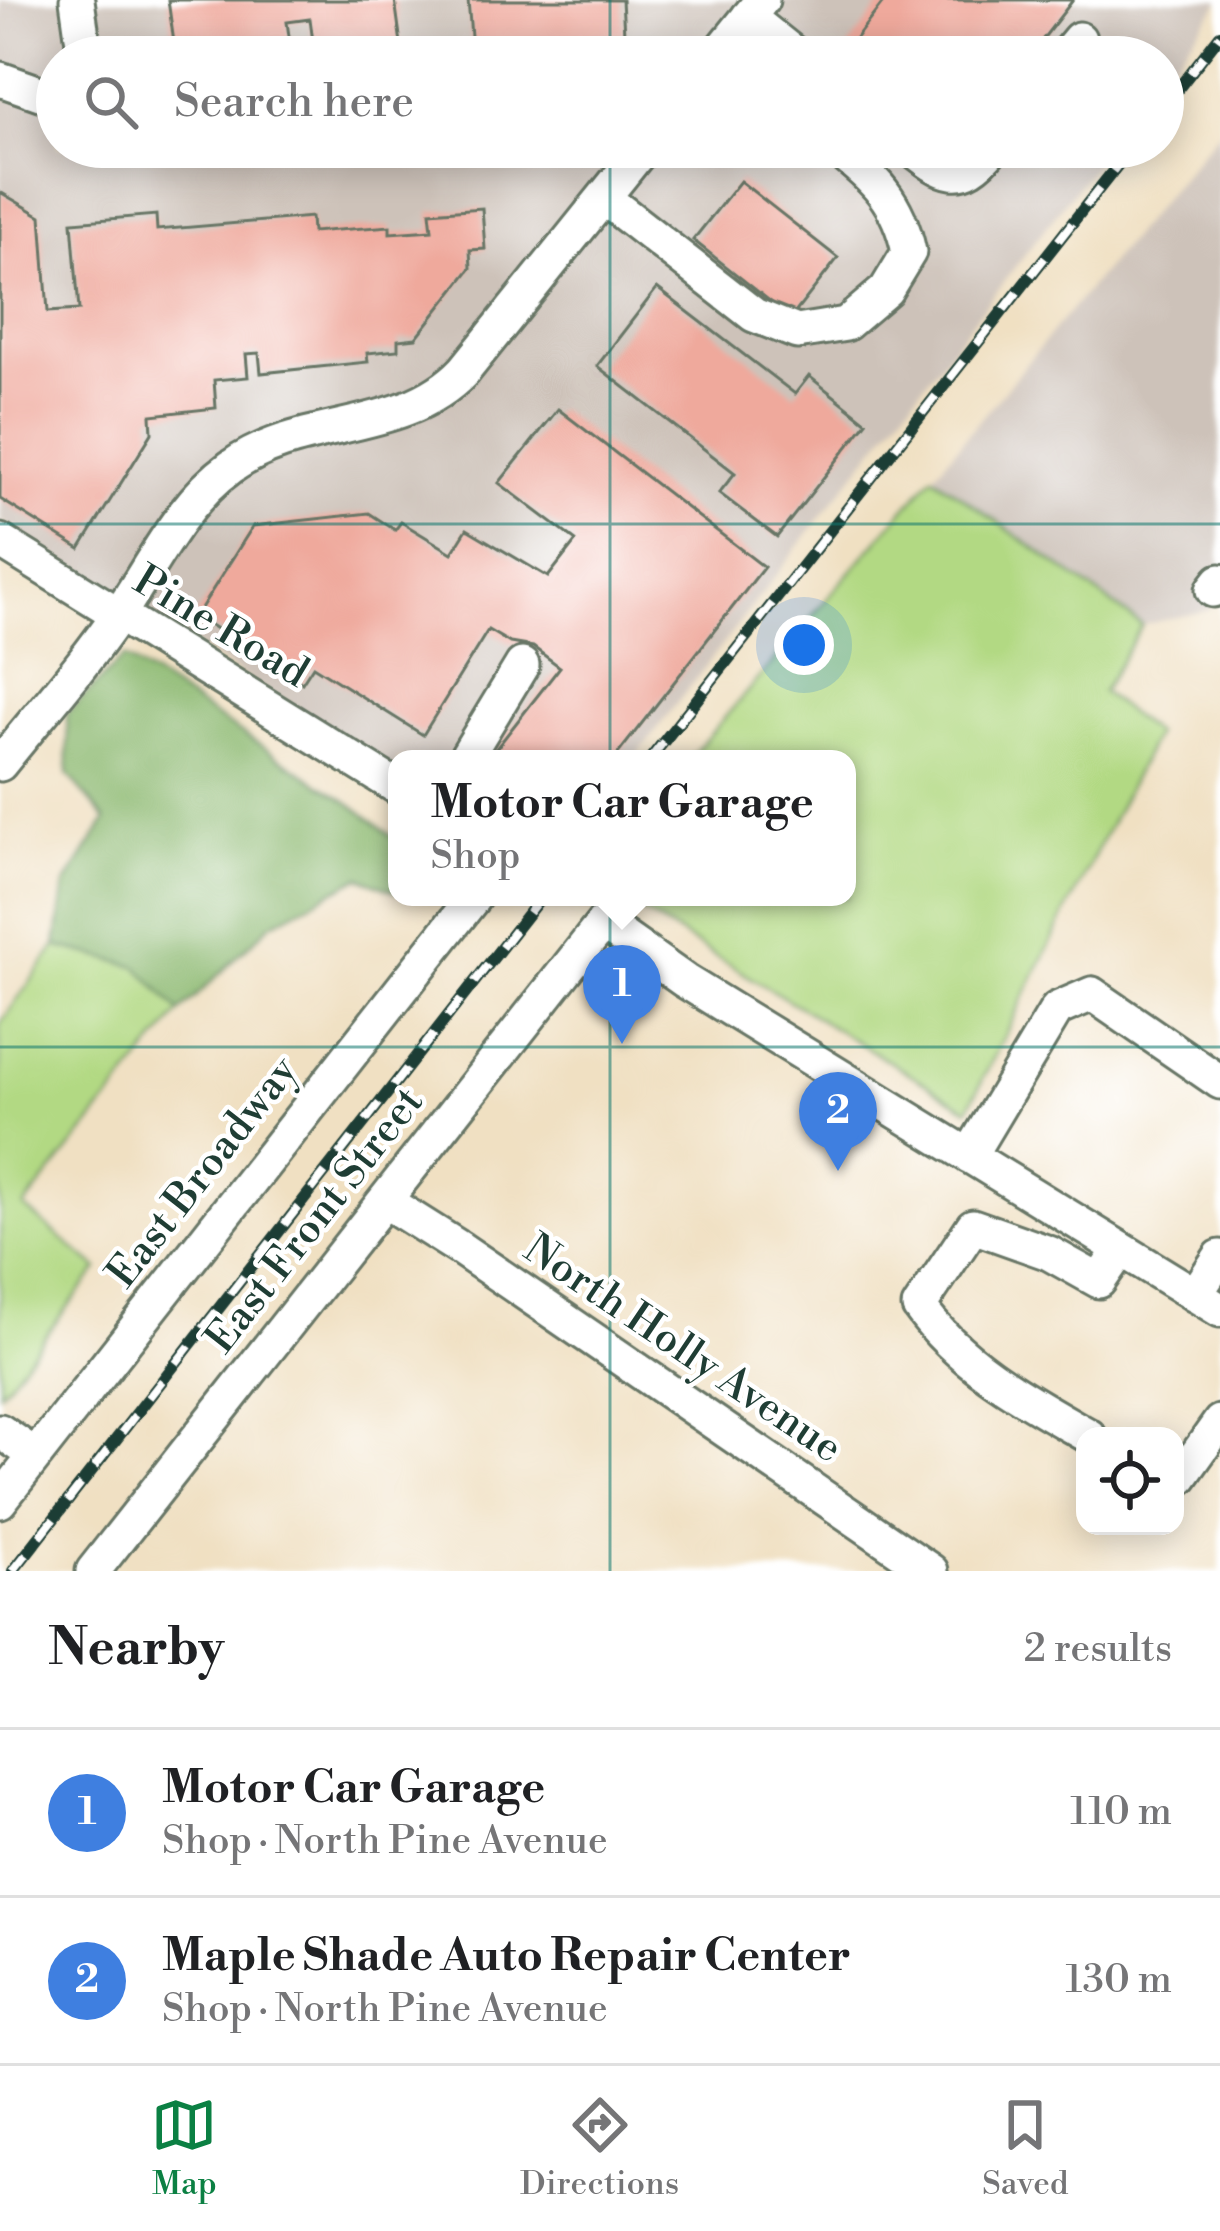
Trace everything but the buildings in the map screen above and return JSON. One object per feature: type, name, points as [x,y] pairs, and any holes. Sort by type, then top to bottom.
[{"type":"street","points":[[76,0],[82,36]]},
{"type":"street","points":[[734,36],[755,9],[779,36]]},
{"type":"street","points":[[0,79],[36,92]]},
{"type":"street","points":[[0,764],[118,615],[189,507],[231,467],[286,440],[402,412],[451,385],[623,168]]},
{"type":"street","points":[[604,198],[754,315],[797,332],[846,324],[886,290],[909,252],[902,220],[884,190],[859,168]]},
{"type":"street","points":[[937,168],[942,172],[969,168]]},
{"type":"street","name":"Pine Road","points":[[0,541],[388,781]]},
{"type":"street","points":[[470,750],[522,665]]},
{"type":"street","name":"East Broadway","points":[[0,1502],[467,906]]},
{"type":"street","name":"East Front Street","points":[[93,1571],[603,923],[685,981],[969,1156]]},
{"type":"street","points":[[1220,1082],[1092,994],[1057,1009],[969,1156],[1208,1302],[1220,1257]]},
{"type":"street","name":"North Holly Avenue","points":[[385,1201],[932,1571]]},
{"type":"street","points":[[1076,1428],[941,1338],[919,1307],[973,1226],[1049,1253],[1099,1281],[1121,1249]]},
{"type":"street","points":[[1184,1471],[1220,1422]]},
{"type":"street","points":[[0,1431],[34,1455]]},
{"type":"street","points":[[1184,1477],[1220,1464]]},
{"type":"shaded area","points":[[0,0],[1220,0],[1184,49],[1184,36],[36,36],[36,168],[1092,168],[641,750],[388,750],[388,768],[0,521]]},
{"type":"shaded area","points":[[1220,130],[1220,598],[1209,610],[1142,625],[933,476]]},
{"type":"green space","points":[[933,476],[1142,625],[1102,692],[1155,734],[968,1109],[633,906],[856,906],[856,750],[697,750]]},
{"type":"green space","points":[[124,657],[388,833],[388,888],[360,877],[271,924],[180,1012],[137,966],[56,946],[65,885],[106,820],[68,774],[67,713]]},
{"type":"green space","points":[[56,946],[137,966],[180,1012],[24,1207],[98,1269],[0,1393],[0,1024]]},
{"type":"railway","points":[[1184,81],[1220,35]]},
{"type":"railway","points":[[657,750],[1115,168]]},
{"type":"railway","points":[[13,1571],[534,906]]},
{"type":"place","name":"Motor Car Garage","points":[[622,1044]]},
{"type":"place","name":"Maple Shade Auto Repair Center","points":[[838,1171]]}]
